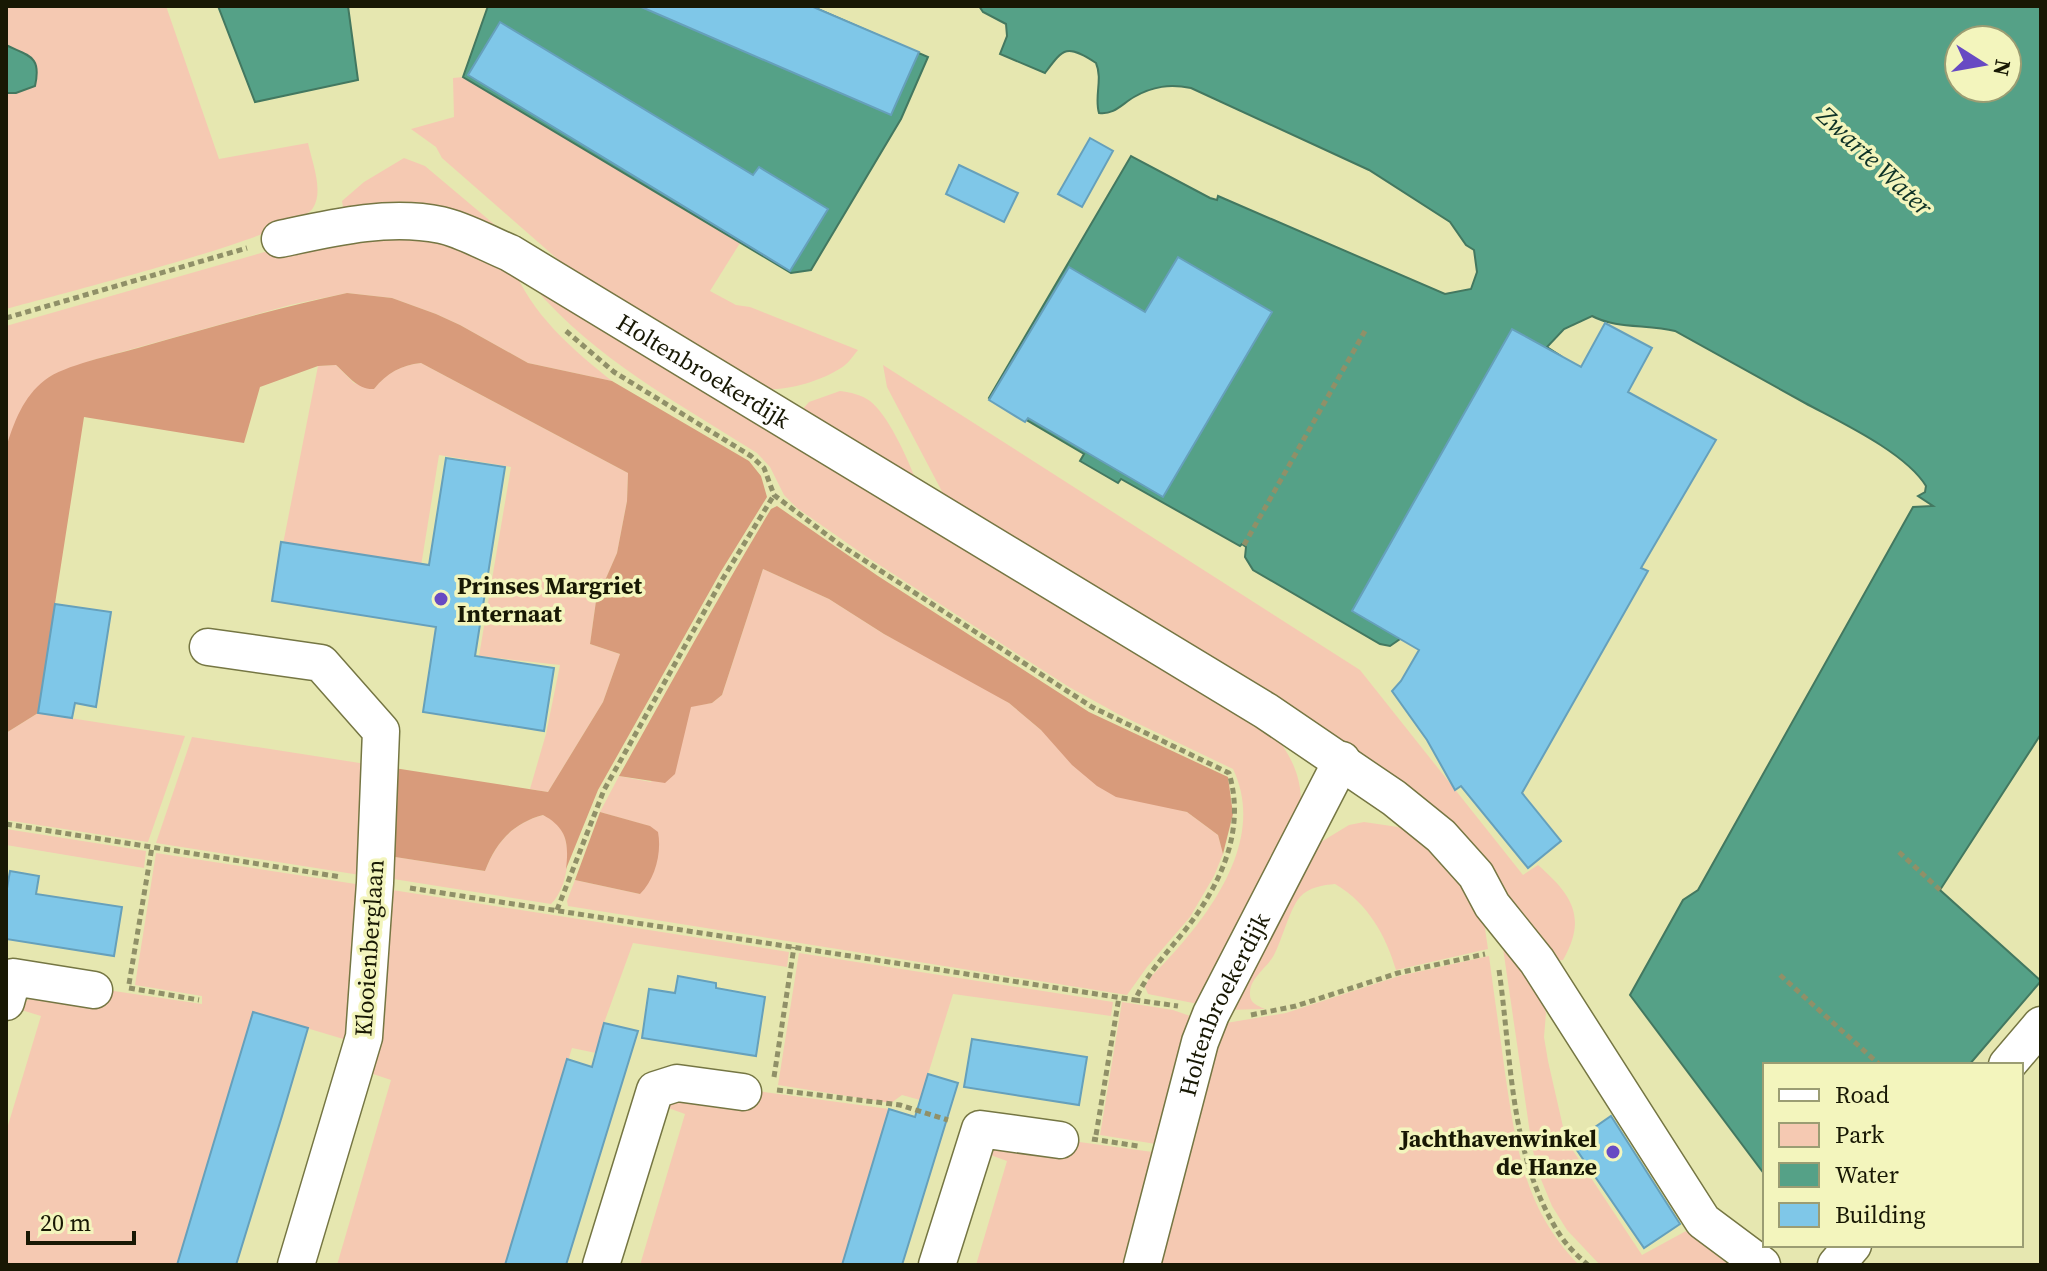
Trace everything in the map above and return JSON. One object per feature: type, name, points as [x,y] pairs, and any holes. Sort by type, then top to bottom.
[{"type":"street","name":"Holtenbroekerdijk","points":[[280,239],[337,227],[413,221],[443,225],[510,253],[937,510],[1342,760],[1441,836],[1476,875],[1492,905],[1537,961],[1703,1221],[1762,1265]]},
{"type":"street","name":"Klooienberglaan","points":[[208,647],[321,663],[381,731],[375,883],[364,1037],[296,1265]]},
{"type":"street","name":"Holtenbroekerdijk","points":[[1142,1265],[1200,1042],[1211,1014],[1342,760]]},
{"type":"street","points":[[6,1002],[13,977],[112,989]]},
{"type":"street","points":[[2009,1063],[2041,1025]]},
{"type":"street","points":[[601,1265],[655,1090],[677,1083],[743,1092]]},
{"type":"street","points":[[937,1265],[980,1129],[1078,1140]]},
{"type":"street","points":[[1836,1265],[1851,1247]]},
{"type":"path","points":[[6,318],[280,239]]},
{"type":"path","points":[[561,326],[587,352],[614,372],[751,456],[764,468],[774,495],[839,544],[1092,707],[1229,773],[1237,812],[1234,834],[1218,879],[1189,925],[1146,977],[1135,1000]]},
{"type":"path","points":[[1244,545],[1365,331]]},
{"type":"path","points":[[557,910],[604,790],[722,580],[774,495]]},
{"type":"path","points":[[6,824],[1235,1016],[1279,1011],[1398,973],[1496,951],[1492,905]]},
{"type":"path","points":[[152,847],[112,989],[199,1000]]},
{"type":"path","points":[[1899,852],[1940,890]]},
{"type":"path","points":[[794,947],[772,1089],[900,1105],[980,1129]]},
{"type":"path","points":[[1498,967],[1518,1129],[1535,1185],[1556,1226],[1563,1239],[1588,1265]]},
{"type":"path","points":[[1780,975],[1878,1063]]},
{"type":"path","points":[[1119,997],[1078,1140],[1171,1151]]},
{"type":"green space","points":[[6,6],[166,6],[219,159],[308,143],[317,185],[313,208],[297,220],[221,248],[6,309],[6,93],[16,93],[11,47],[6,45]]},
{"type":"green space","points":[[463,77],[740,243],[710,291],[736,305],[750,307],[858,350],[844,366],[823,377],[791,387],[761,389],[578,277],[442,158],[436,147],[411,129],[454,117],[453,78]]},
{"type":"green space","points":[[404,158],[425,166],[495,225],[496,230],[423,204],[390,202],[343,207],[342,201],[364,182]]},
{"type":"green space","points":[[428,238],[513,266],[530,300],[542,315],[568,344],[612,381],[528,363],[460,325],[392,298],[347,293],[290,305],[93,360],[49,377],[6,448],[6,326],[275,249],[342,239]]},
{"type":"green space","points":[[534,287],[1261,717],[1296,771],[1301,811],[1203,1005],[1148,994],[1145,987],[1207,911],[1224,884],[1236,856],[1242,827],[1242,798],[1233,769],[1069,687],[867,557],[797,508],[784,495],[770,467],[757,453],[611,358],[558,313]]},
{"type":"green space","points":[[421,363],[628,473],[627,501],[617,553],[596,601],[590,644],[620,654],[603,702],[548,792],[530,789],[546,734],[560,665],[479,656],[511,467],[439,455],[421,566],[283,544],[318,366],[336,365],[354,383],[374,389],[394,371]]},
{"type":"green space","points":[[883,365],[1360,670],[1523,875],[1538,865],[1567,896],[1575,919],[1570,945],[1563,960],[1554,961],[1496,887],[947,501],[887,387]]},
{"type":"green space","points":[[840,391],[863,397],[877,407],[896,437],[915,478],[802,410],[809,402]]},
{"type":"green space","points":[[763,569],[829,599],[884,634],[982,686],[1009,703],[1041,730],[1160,805],[1187,812],[1218,835],[1223,854],[1214,876],[1190,917],[1127,995],[568,906],[575,880],[640,894],[649,826],[600,812],[619,776],[651,782],[691,706],[712,703],[722,695]]},
{"type":"green space","points":[[38,713],[185,736],[148,842],[6,820],[6,733]]},
{"type":"green space","points":[[192,737],[366,764],[360,875],[156,843]]},
{"type":"green space","points":[[543,815],[554,821],[564,834],[568,855],[562,888],[551,904],[387,878],[389,856],[485,871],[494,851],[507,835],[523,823]]},
{"type":"green space","points":[[1364,822],[1398,827],[1432,842],[1483,915],[1488,949],[1396,970],[1381,933],[1366,911],[1335,884],[1321,886],[1308,891],[1296,902],[1274,955],[1253,982],[1251,999],[1265,1009],[1224,1010],[1316,845],[1349,825]]},
{"type":"green space","points":[[6,829],[146,851],[144,868],[6,845]]},
{"type":"green space","points":[[156,853],[362,885],[350,1041],[253,1012],[177,1265],[6,1265],[6,1132],[41,1016],[15,1008],[39,993],[107,990],[202,1004],[202,996],[135,985]]},
{"type":"green space","points":[[386,889],[789,952],[787,967],[633,943],[596,1053],[572,1048],[505,1265],[337,1265],[391,1080],[367,1072]]},
{"type":"green space","points":[[1508,942],[1530,965],[1546,1013],[1544,1037],[1566,1140],[1642,1255],[1686,1231],[1729,1265],[1600,1265],[1567,1230],[1552,1206],[1532,1147],[1503,948]]},
{"type":"green space","points":[[799,953],[1113,1002],[1111,1016],[953,994],[920,1100],[902,1095],[891,1103],[778,1085]]},
{"type":"green space","points":[[1489,956],[1519,1151],[1534,1199],[1546,1222],[1579,1265],[1154,1265],[1220,1024],[1286,1013],[1399,976]]},
{"type":"green space","points":[[1122,1002],[1173,1010],[1193,1017],[1162,1145],[1100,1135]]},
{"type":"green space","points":[[750,1090],[889,1109],[842,1265],[640,1265],[685,1114],[660,1105],[662,1101]]},
{"type":"green space","points":[[1072,1141],[1160,1153],[1130,1265],[976,1265],[1007,1161],[982,1152],[998,1142]]},
{"type":"shaded area","points":[[347,293],[392,298],[460,325],[528,363],[612,381],[749,461],[761,476],[767,497],[720,573],[598,790],[566,869],[565,837],[557,825],[543,815],[523,823],[507,835],[494,851],[485,871],[389,856],[394,768],[548,792],[603,702],[620,654],[590,644],[596,601],[617,553],[627,501],[628,473],[421,363],[395,371],[374,389],[358,384],[336,365],[318,366],[260,387],[244,443],[84,417],[38,713],[6,733],[6,448],[16,420],[31,394],[45,380],[76,365]]},
{"type":"shaded area","points":[[777,506],[878,576],[1089,712],[1228,777],[1233,814],[1223,854],[1218,835],[1187,812],[1116,797],[1072,765],[1041,730],[1009,703],[884,634],[829,599],[763,569],[722,695],[712,703],[691,707],[675,774],[665,783],[619,776],[751,542],[771,509]]},
{"type":"shaded area","points":[[600,812],[650,826],[658,832],[656,865],[650,881],[640,894],[575,880]]},
{"type":"water","points":[[218,6],[348,6],[358,80],[255,102]]},
{"type":"water","points":[[488,6],[811,6],[928,57],[901,119],[811,270],[791,273],[463,77]]},
{"type":"water","name":"Zwarte Water","points":[[979,6],[2041,6],[2041,734],[1940,890],[2041,981],[1971,1063],[1763,1063],[1763,1172],[1630,995],[1683,900],[1698,890],[1913,507],[1933,506],[1918,496],[1925,492],[1926,486],[1916,473],[1871,439],[1675,331],[1611,323],[1592,316],[1564,329],[1547,347],[1561,356],[1400,639],[1390,646],[1380,644],[1253,570],[1245,557],[1246,547],[1242,544],[1240,546],[1121,479],[1118,483],[1080,461],[1084,454],[989,398],[1131,156],[1210,198],[1217,200],[1218,196],[1445,294],[1471,289],[1477,272],[1474,250],[1466,245],[1450,222],[1369,170],[1191,88],[1155,88],[1141,93],[1114,111],[1099,113],[1096,63],[1071,51],[1056,58],[1045,73],[1000,54],[1007,36],[1006,24],[983,12]]},
{"type":"water","points":[[6,45],[35,62],[35,86],[6,93]]},
{"type":"building","points":[[639,6],[811,6],[919,52],[891,115]]},
{"type":"building","points":[[500,22],[753,175],[759,167],[828,209],[790,271],[468,75]]},
{"type":"building","points":[[1090,138],[1113,151],[1082,207],[1058,194]]},
{"type":"building","points":[[959,165],[1018,193],[1004,222],[946,194]]},
{"type":"building","points":[[1178,257],[1272,312],[1163,497],[1028,418],[1025,422],[989,400],[1069,267],[1145,312]]},
{"type":"building","points":[[1605,323],[1652,348],[1628,392],[1716,440],[1641,568],[1648,571],[1522,793],[1561,841],[1528,868],[1461,786],[1455,790],[1427,740],[1392,691],[1419,650],[1352,611],[1512,329],[1581,367]]},
{"type":"building","points":[[446,458],[505,467],[475,656],[554,668],[544,731],[423,712],[436,627],[272,601],[281,542],[429,565]]},
{"type":"building","points":[[55,604],[111,612],[96,707],[75,703],[72,718],[38,713]]},
{"type":"building","points":[[10,871],[39,876],[36,894],[122,907],[114,956],[6,939],[6,894]]},
{"type":"building","points":[[678,976],[716,983],[716,988],[765,997],[756,1056],[642,1038],[649,989],[675,993]]},
{"type":"building","points":[[253,1012],[308,1028],[282,1116],[236,1265],[177,1265]]},
{"type":"building","points":[[604,1023],[638,1031],[566,1265],[505,1265],[567,1059],[592,1067]]},
{"type":"building","points":[[972,1039],[1087,1057],[1079,1105],[964,1087]]},
{"type":"building","points":[[928,1074],[958,1083],[902,1265],[842,1265],[889,1109],[915,1117]]},
{"type":"building","points":[[1611,1116],[1680,1224],[1644,1248],[1572,1143]]},
{"type":"place","name":"Prinses Margriet Internaat","points":[[441,599]]},
{"type":"place","name":"Jachthavenwinkel de Hanze","points":[[1613,1152]]}]
